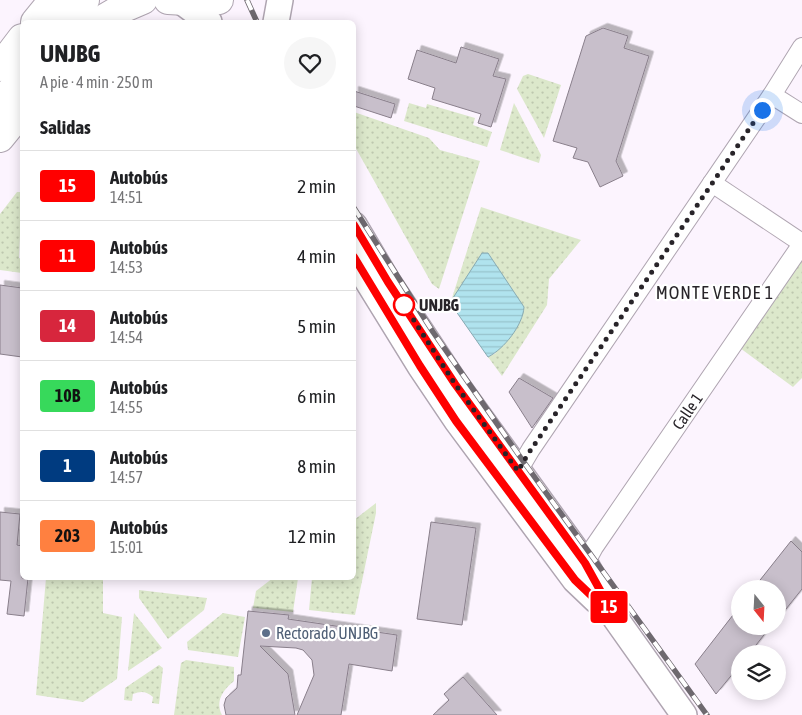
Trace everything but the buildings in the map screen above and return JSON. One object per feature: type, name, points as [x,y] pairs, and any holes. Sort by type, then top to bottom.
[{"type":"highway","points":[[37,20],[53,0]]},
{"type":"highway","points":[[67,20],[85,0]]},
{"type":"highway","points":[[101,20],[143,0]]},
{"type":"highway","points":[[175,1],[203,2],[219,0]]},
{"type":"highway","points":[[0,67],[20,41]]},
{"type":"highway","points":[[0,98],[20,76]]},
{"type":"highway","points":[[0,107],[20,77]]},
{"type":"highway","points":[[0,138],[20,113]]},
{"type":"main road","points":[[276,20],[280,0]]},
{"type":"main road","points":[[175,1],[206,20]]},
{"type":"main road","points":[[356,228],[388,282],[455,384],[518,471],[580,571]]},
{"type":"main road","points":[[356,260],[420,366],[456,421],[580,571],[684,715]]},
{"type":"street","points":[[518,471],[772,95],[802,47]]},
{"type":"street","points":[[772,95],[802,114]]},
{"type":"street","points":[[712,183],[802,244]]},
{"type":"street","name":"Calle 1","points":[[580,571],[802,244]]},
{"type":"green space","points":[[528,74],[561,85],[544,138],[517,89],[523,76]]},
{"type":"green space","points":[[409,103],[426,108],[427,104],[475,118],[473,125],[492,132],[487,147],[404,121]]},
{"type":"green space","points":[[514,103],[541,155],[539,163],[500,150]]},
{"type":"green space","points":[[356,113],[429,138],[440,150],[480,161],[439,289],[432,284],[356,149]]},
{"type":"green space","points":[[17,192],[20,192],[20,273],[0,270],[0,214]]},
{"type":"green space","points":[[481,207],[581,240],[549,279],[547,305],[502,376],[488,357],[496,353],[451,301]]},
{"type":"green space","points":[[802,260],[802,378],[793,387],[740,348]]},
{"type":"green space","points":[[376,503],[376,513],[355,615],[309,610],[312,580],[356,580],[356,518]]},
{"type":"green space","points":[[46,580],[103,580],[103,613],[122,617],[117,679],[83,702],[36,695]]},
{"type":"green space","points":[[270,580],[298,580],[293,612],[253,608],[256,591]]},
{"type":"green space","points":[[139,590],[207,598],[204,610],[168,639],[139,598]]},
{"type":"green space","points":[[134,613],[162,648],[128,671]]},
{"type":"green space","points":[[223,613],[245,617],[238,657],[188,650],[187,642]]},
{"type":"green space","points":[[186,660],[234,667],[234,681],[221,696],[220,700],[219,705],[222,715],[174,715],[181,663]]},
{"type":"green space","points":[[159,665],[163,668],[159,704],[152,703],[153,697],[143,692],[133,694],[132,701],[124,700],[125,688]]},
{"type":"water","points":[[482,253],[488,253],[524,307],[523,314],[512,336],[488,357],[453,307],[451,301]]},
{"type":"railway","points":[[247,0],[256,20]]},
{"type":"railway","points":[[356,211],[433,332],[523,461],[707,715]]},
{"type":"bus line","name":"15","points":[[356,228],[388,282],[455,384],[585,563],[616,619],[575,580],[456,421],[420,366],[356,260]]},
{"type":"place","name":"UNJBG","points":[[404,305]]},
{"type":"place","name":"Rectorado UNJBG","points":[[266,633]]},
{"type":"district","name":"MONTE VERDE 1","points":[[715,293]]},
{"type":"route","points":[[404,305],[455,384],[518,471],[762,110]]}]
